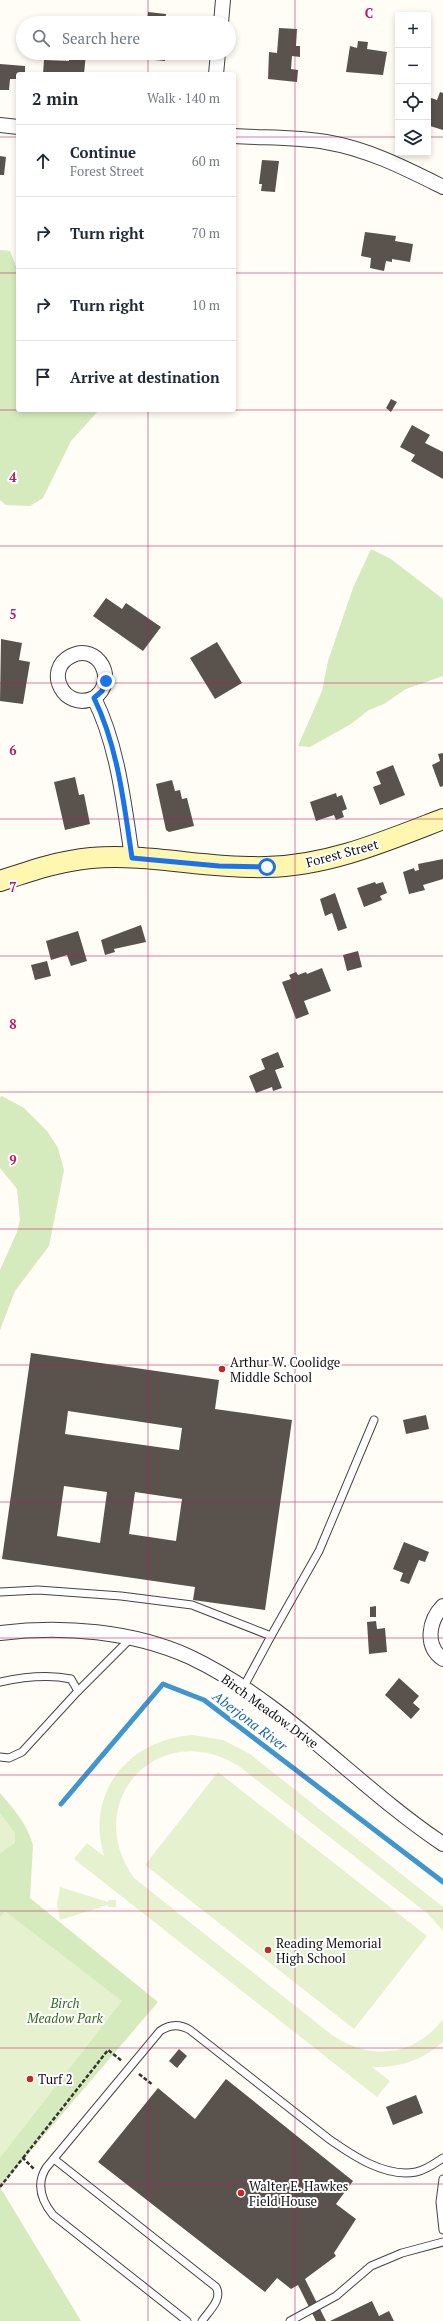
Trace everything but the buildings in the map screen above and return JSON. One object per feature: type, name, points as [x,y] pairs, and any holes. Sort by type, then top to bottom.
[{"type":"street","points":[[222,16],[223,0]]},
{"type":"street","points":[[216,72],[217,60]]},
{"type":"street","points":[[0,125],[16,126]]},
{"type":"street","points":[[236,136],[311,140],[344,146],[399,165],[443,187]]},
{"type":"street","points":[[94,698],[107,730],[121,790],[132,858]]},
{"type":"street","name":"Forest Street","points":[[0,881],[72,860],[132,858],[226,866],[267,867],[290,865],[351,853],[443,819]]},
{"type":"street","points":[[443,1606],[433,1623],[430,1637],[433,1648],[443,1659]]},
{"type":"street","name":"Birch Meadow Drive","points":[[0,1633],[45,1630],[68,1631],[149,1643],[189,1657],[243,1688],[443,1844]]},
{"type":"lane","points":[[243,1688],[319,1552],[374,1420]]},
{"type":"lane","points":[[0,1592],[45,1590],[192,1605],[271,1636]]},
{"type":"lane","points":[[0,1757],[9,1758],[22,1752],[78,1691],[130,1639]]},
{"type":"lane","points":[[0,1682],[19,1678],[59,1676],[71,1680],[78,1691]]},
{"type":"lane","points":[[187,2321],[53,2215],[41,2193],[41,2176],[160,2031],[173,2025],[182,2026],[190,2030],[329,2139],[366,2161],[387,2170],[407,2173],[424,2169],[443,2158]]},
{"type":"lane","points":[[54,2159],[216,2287],[218,2293],[217,2300],[202,2321]]},
{"type":"lane","points":[[443,2180],[440,2208],[443,2230]]},
{"type":"lane","points":[[290,2321],[336,2296],[371,2266],[402,2253],[443,2242]]},
{"type":"path","points":[[0,2187],[108,2050],[153,2085]]},
{"type":"path","points":[[23,2158],[41,2176]]},
{"type":"green space","points":[[0,250],[10,251],[16,266],[16,412],[97,412],[71,441],[43,498],[30,506],[6,505],[0,500]]},
{"type":"green space","points":[[371,549],[391,559],[443,599],[443,676],[406,689],[384,704],[369,710],[351,724],[310,747],[298,746],[322,691],[328,661],[353,588]]},
{"type":"green space","points":[[2,1096],[24,1108],[47,1131],[58,1148],[64,1170],[49,1246],[15,1291],[0,1330],[0,1270],[17,1232],[20,1220],[17,1189],[0,1168],[0,1097]]},
{"type":"green space","points":[[193,1735],[223,1740],[250,1754],[443,1907],[443,1931],[428,1914],[240,1767],[211,1754],[182,1752],[157,1759],[137,1774],[123,1795],[116,1821],[120,1849],[134,1878],[332,2035],[362,2049],[391,2051],[405,2048],[419,2041],[432,2032],[443,2019],[443,2042],[427,2054],[410,2062],[392,2066],[372,2067],[390,2081],[377,2097],[74,1859],[87,1843],[104,1856],[100,1833],[101,1811],[107,1791],[117,1773],[132,1758],[149,1747],[170,1739]]},
{"type":"green space","points":[[218,1772],[427,1936],[354,2029],[145,1865]]},
{"type":"green space","name":"Birch Meadow Park","points":[[0,1793],[24,1824],[33,1845],[30,1898],[158,2002],[0,2187]]},
{"type":"green space","points":[[0,1813],[15,1833],[15,1843],[0,1853]]},
{"type":"green space","points":[[60,1887],[108,1902],[109,1900],[116,1900],[116,1907],[108,1907],[108,1905],[60,1920],[57,1904]]},
{"type":"green space","name":"Turf 2","points":[[5,1911],[122,2001],[0,2158],[0,1917]]},
{"type":"green space","points":[[0,2187],[81,2321],[0,2321]]},
{"type":"waterway","name":"Aberjona River","points":[[61,1804],[163,1684],[204,1700],[443,1882]]},
{"type":"place","name":"Arthur W. Coolidge Middle School","points":[[222,1369]]},
{"type":"place","name":"Reading Memorial High School","points":[[268,1950]]},
{"type":"place","name":"Turf 2","points":[[30,2079]]},
{"type":"place","name":"Walter E. Hawkes Field House","points":[[241,2193]]},
{"type":"route","points":[[106,681],[102,691],[94,698],[100,709],[107,730],[121,790],[132,858],[219,866],[267,867]]}]
